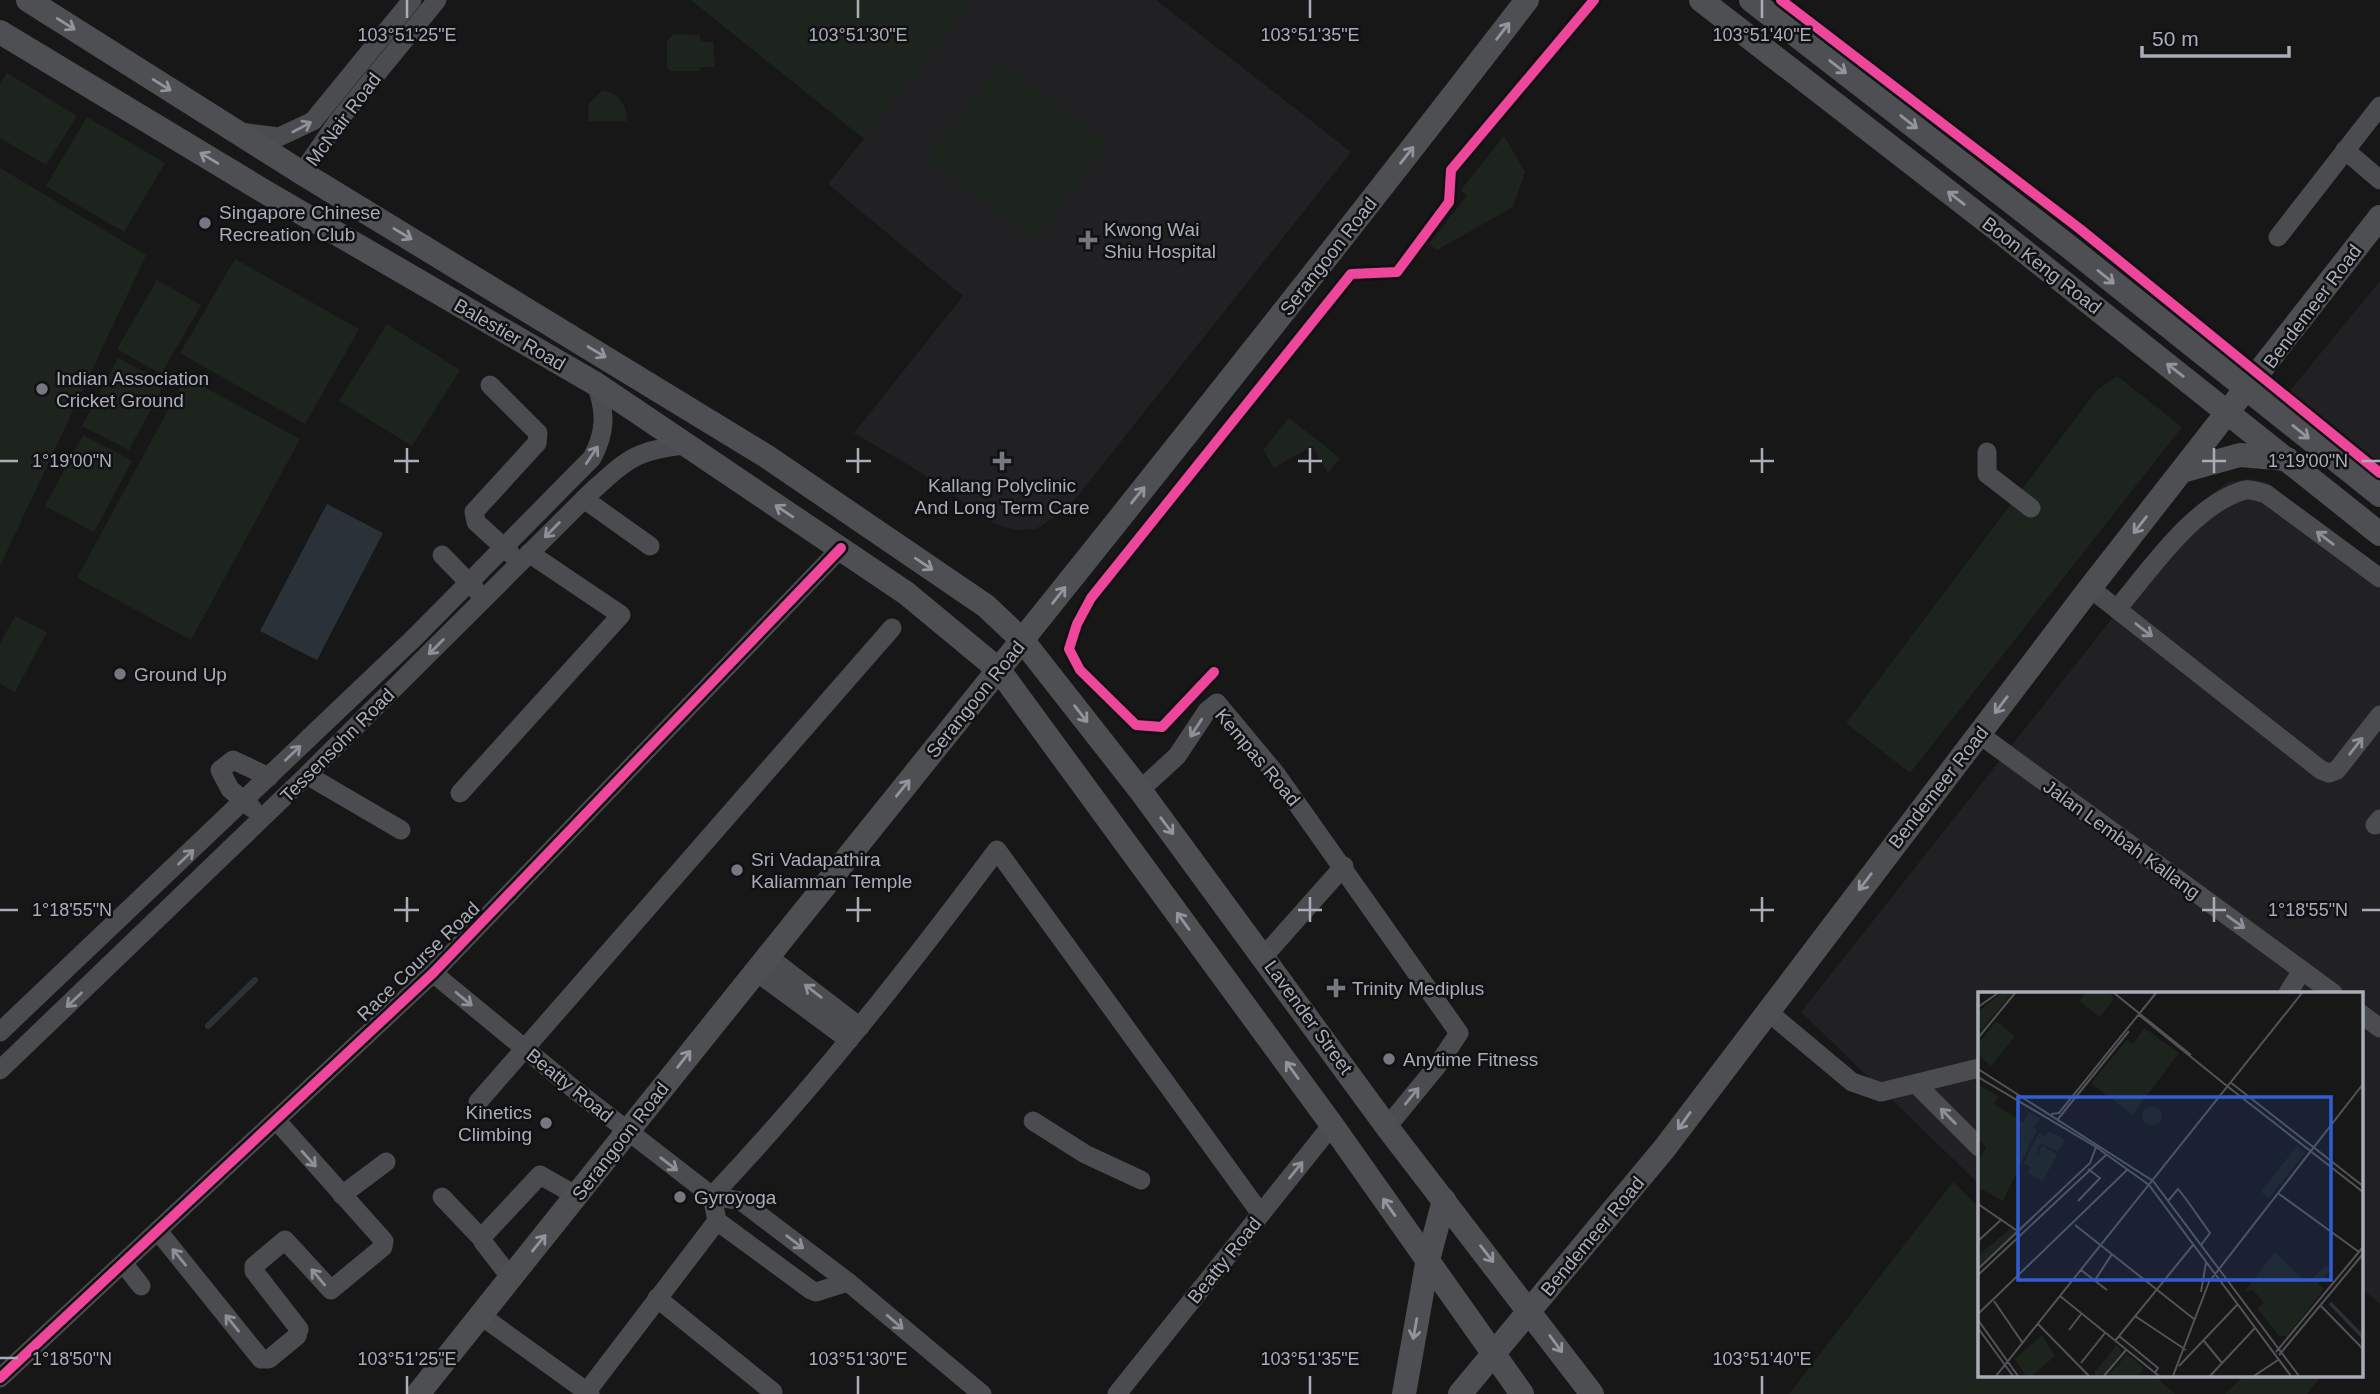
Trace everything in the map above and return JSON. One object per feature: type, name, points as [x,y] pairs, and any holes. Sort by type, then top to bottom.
[{"type":"main road","name":"Balestier Road","points":[[28,0],[302,173],[765,456],[978,600],[1023,641]]},
{"type":"main road","name":"Serangoon Road","points":[[418,1394],[760,963],[1023,641],[1527,0]]},
{"type":"main road","name":"Boon Keng Road","points":[[1701,0],[2229,412],[2380,534]]},
{"type":"main road","name":"Boon Keng Road","points":[[1751,0],[2380,495]]},
{"type":"main road","name":"Balestier Road","points":[[0,32],[267,193],[596,384],[906,593],[999,670]]},
{"type":"main road","name":"Bendemeer Road","points":[[1460,1394],[1634,1187],[2091,588],[2380,217]]},
{"type":"main road","points":[[2182,471],[2241,455],[2287,458]]},
{"type":"main road","name":"Lavender Street","points":[[1023,641],[1140,790],[1387,1127],[1530,1309],[1592,1394]]},
{"type":"main road","points":[[999,670],[1332,1125],[1427,1264],[1522,1394]]},
{"type":"main road","points":[[1404,1394],[1427,1264],[1444,1200]]},
{"type":"street","name":"McNair Road","points":[[237,131],[279,137],[313,121],[412,0]]},
{"type":"street","name":"McNair Road","points":[[302,173],[338,121],[437,0]]},
{"type":"street","points":[[2278,237],[2380,106]]},
{"type":"street","points":[[2344,150],[2380,180]]},
{"type":"street","points":[[460,793],[621,615],[504,547],[476,522],[474,512],[537,443],[538,433],[490,384]]},
{"type":"street","name":"Tessensohn Road","points":[[2,1025],[269,777],[469,583],[592,458],[602,440],[604,423],[604,406],[596,384]]},
{"type":"street","name":"Tessensohn Road","points":[[0,1070],[262,819],[628,458],[645,450],[685,445]]},
{"type":"street","points":[[1987,452],[1983,480],[2031,508]]},
{"type":"street","points":[[2118,609],[2183,531],[2225,499],[2248,489],[2266,494],[2380,578]]},
{"type":"street","points":[[584,499],[650,546]]},
{"type":"street","name":"Race Course Road","points":[[0,1378],[433,973],[841,548]]},
{"type":"street","points":[[442,555],[484,598]]},
{"type":"street","points":[[2091,588],[2329,773],[2337,770],[2380,715]]},
{"type":"street","points":[[478,1102],[523,1047],[892,628]]},
{"type":"street","name":"Kempas Road","points":[[1140,790],[1177,756],[1207,711],[1217,703],[1276,774],[1344,866],[1459,1033],[1437,1066],[1387,1127]]},
{"type":"street","name":"Jalan Lembah Kallang","points":[[1979,734],[2332,992]]},
{"type":"street","points":[[262,819],[245,800],[230,789],[220,771],[233,760],[269,777]]},
{"type":"street","points":[[307,775],[401,830]]},
{"type":"street","points":[[848,1282],[816,1292],[811,1290],[717,1221],[712,1196],[770,1135],[876,1011],[998,850],[1261,1214]]},
{"type":"street","points":[[1264,956],[1344,866]]},
{"type":"street","points":[[760,963],[855,1034]]},
{"type":"street","points":[[2289,992],[2302,970]]},
{"type":"street","name":"Beatty Road","points":[[433,973],[627,1131],[712,1196],[741,1201],[848,1282],[982,1394]]},
{"type":"street","points":[[1767,1011],[1852,1082],[1881,1092],[1978,1068]]},
{"type":"street","points":[[2362,1015],[2380,1028]]},
{"type":"street","points":[[1917,1085],[1978,1146]]},
{"type":"street","points":[[158,1231],[265,1361],[298,1336],[299,1329],[254,1271],[254,1266],[285,1240],[331,1290],[383,1247],[384,1241],[277,1121]]},
{"type":"street","points":[[1033,1121],[1085,1154],[1141,1180]]},
{"type":"street","name":"Beatty Road","points":[[1116,1394],[1332,1125]]},
{"type":"street","points":[[342,1195],[386,1161]]},
{"type":"street","points":[[482,1239],[537,1176],[543,1175],[577,1196]]},
{"type":"street","points":[[442,1197],[482,1239],[511,1278]]},
{"type":"street","points":[[480,1315],[587,1393],[717,1221]]},
{"type":"street","points":[[124,1264],[141,1286]]},
{"type":"street","points":[[657,1298],[773,1392]]},
{"type":"shaded area","points":[[691,0],[974,0],[864,139]]},
{"type":"shaded area","name":"Kwong Wai Shiu Hospital","points":[[974,0],[1156,0],[1351,152],[1068,508],[1036,529],[1016,530],[995,524],[912,467],[854,433],[963,296],[828,184]]},
{"type":"shaded area","points":[[674,34],[699,35],[701,41],[713,42],[715,67],[702,67],[699,71],[670,71],[667,67],[667,41]]},
{"type":"shaded area","points":[[1002,62],[1109,144],[1034,240],[927,158]]},
{"type":"shaded area","points":[[7,73],[77,116],[46,165],[0,138],[0,84]]},
{"type":"shaded area","points":[[602,91],[618,97],[626,111],[627,121],[588,121],[589,103]]},
{"type":"shaded area","points":[[87,117],[165,163],[124,232],[46,186]]},
{"type":"shaded area","points":[[1504,136],[1525,172],[1513,207],[1437,250],[1429,244],[1467,196],[1461,190]]},
{"type":"shaded area","name":"Indian Association Cricket Ground","points":[[0,168],[146,255],[0,566]]},
{"type":"shaded area","points":[[235,259],[359,329],[305,424],[180,353]]},
{"type":"shaded area","points":[[157,280],[201,305],[161,374],[117,349]]},
{"type":"shaded area","points":[[2380,281],[2380,464],[2289,392]]},
{"type":"shaded area","points":[[387,324],[460,370],[412,446],[339,401]]},
{"type":"shaded area","points":[[118,358],[165,383],[129,450],[82,426]]},
{"type":"shaded area","points":[[2117,376],[2182,427],[1910,773],[1846,723],[2097,390]]},
{"type":"shaded area","points":[[186,377],[300,439],[191,640],[77,578]]},
{"type":"shaded area","points":[[1289,418],[1340,458],[1328,473],[1312,446],[1274,468],[1263,450]]},
{"type":"shaded area","points":[[83,435],[132,461],[94,532],[45,506]]},
{"type":"shaded area","points":[[2248,479],[2266,482],[2380,566],[2380,1304],[2362,1289],[2362,992],[1978,992],[1978,1183],[1801,1012],[2208,497],[2228,482]]},
{"type":"shaded area","points":[[327,504],[383,533],[317,660],[260,631]]},
{"type":"shaded area","points":[[15,616],[47,632],[15,692],[0,684],[0,644]]},
{"type":"shaded area","points":[[1953,1182],[1978,1206],[1978,1376],[2155,1376],[2175,1394],[1789,1394]]},
{"type":"shaded area","points":[[2244,1376],[2321,1376],[2307,1394],[2225,1394]]},
{"type":"waterway","points":[[208,1026],[255,980]]},
{"type":"cycle path","points":[[1214,672],[1162,727],[1136,725],[1080,670],[1069,649],[1077,624],[1091,598],[1351,274],[1397,272],[1449,202],[1451,170],[1594,0]]},
{"type":"cycle path","points":[[1781,0],[2080,229],[2380,473]]},
{"type":"cycle path","points":[[0,1378],[433,973],[841,548]]},
{"type":"place","name":"Singapore Chinese Recreation Club","points":[[205,223]]},
{"type":"place","name":"Kwong Wai Shiu Hospital","points":[[1088,240]]},
{"type":"place","name":"Indian Association Cricket Ground","points":[[42,389]]},
{"type":"place","name":"Kallang Polyclinic And Long Term Care","points":[[1002,461]]},
{"type":"place","name":"Ground Up","points":[[120,674]]},
{"type":"place","name":"Sri Vadapathira Kaliamman Temple","points":[[737,870]]},
{"type":"place","name":"Trinity Mediplus","points":[[1336,988]]},
{"type":"place","name":"Anytime Fitness","points":[[1389,1059]]},
{"type":"place","name":"Kinetics Climbing","points":[[546,1123]]},
{"type":"place","name":"Gyroyoga","points":[[680,1197]]}]
